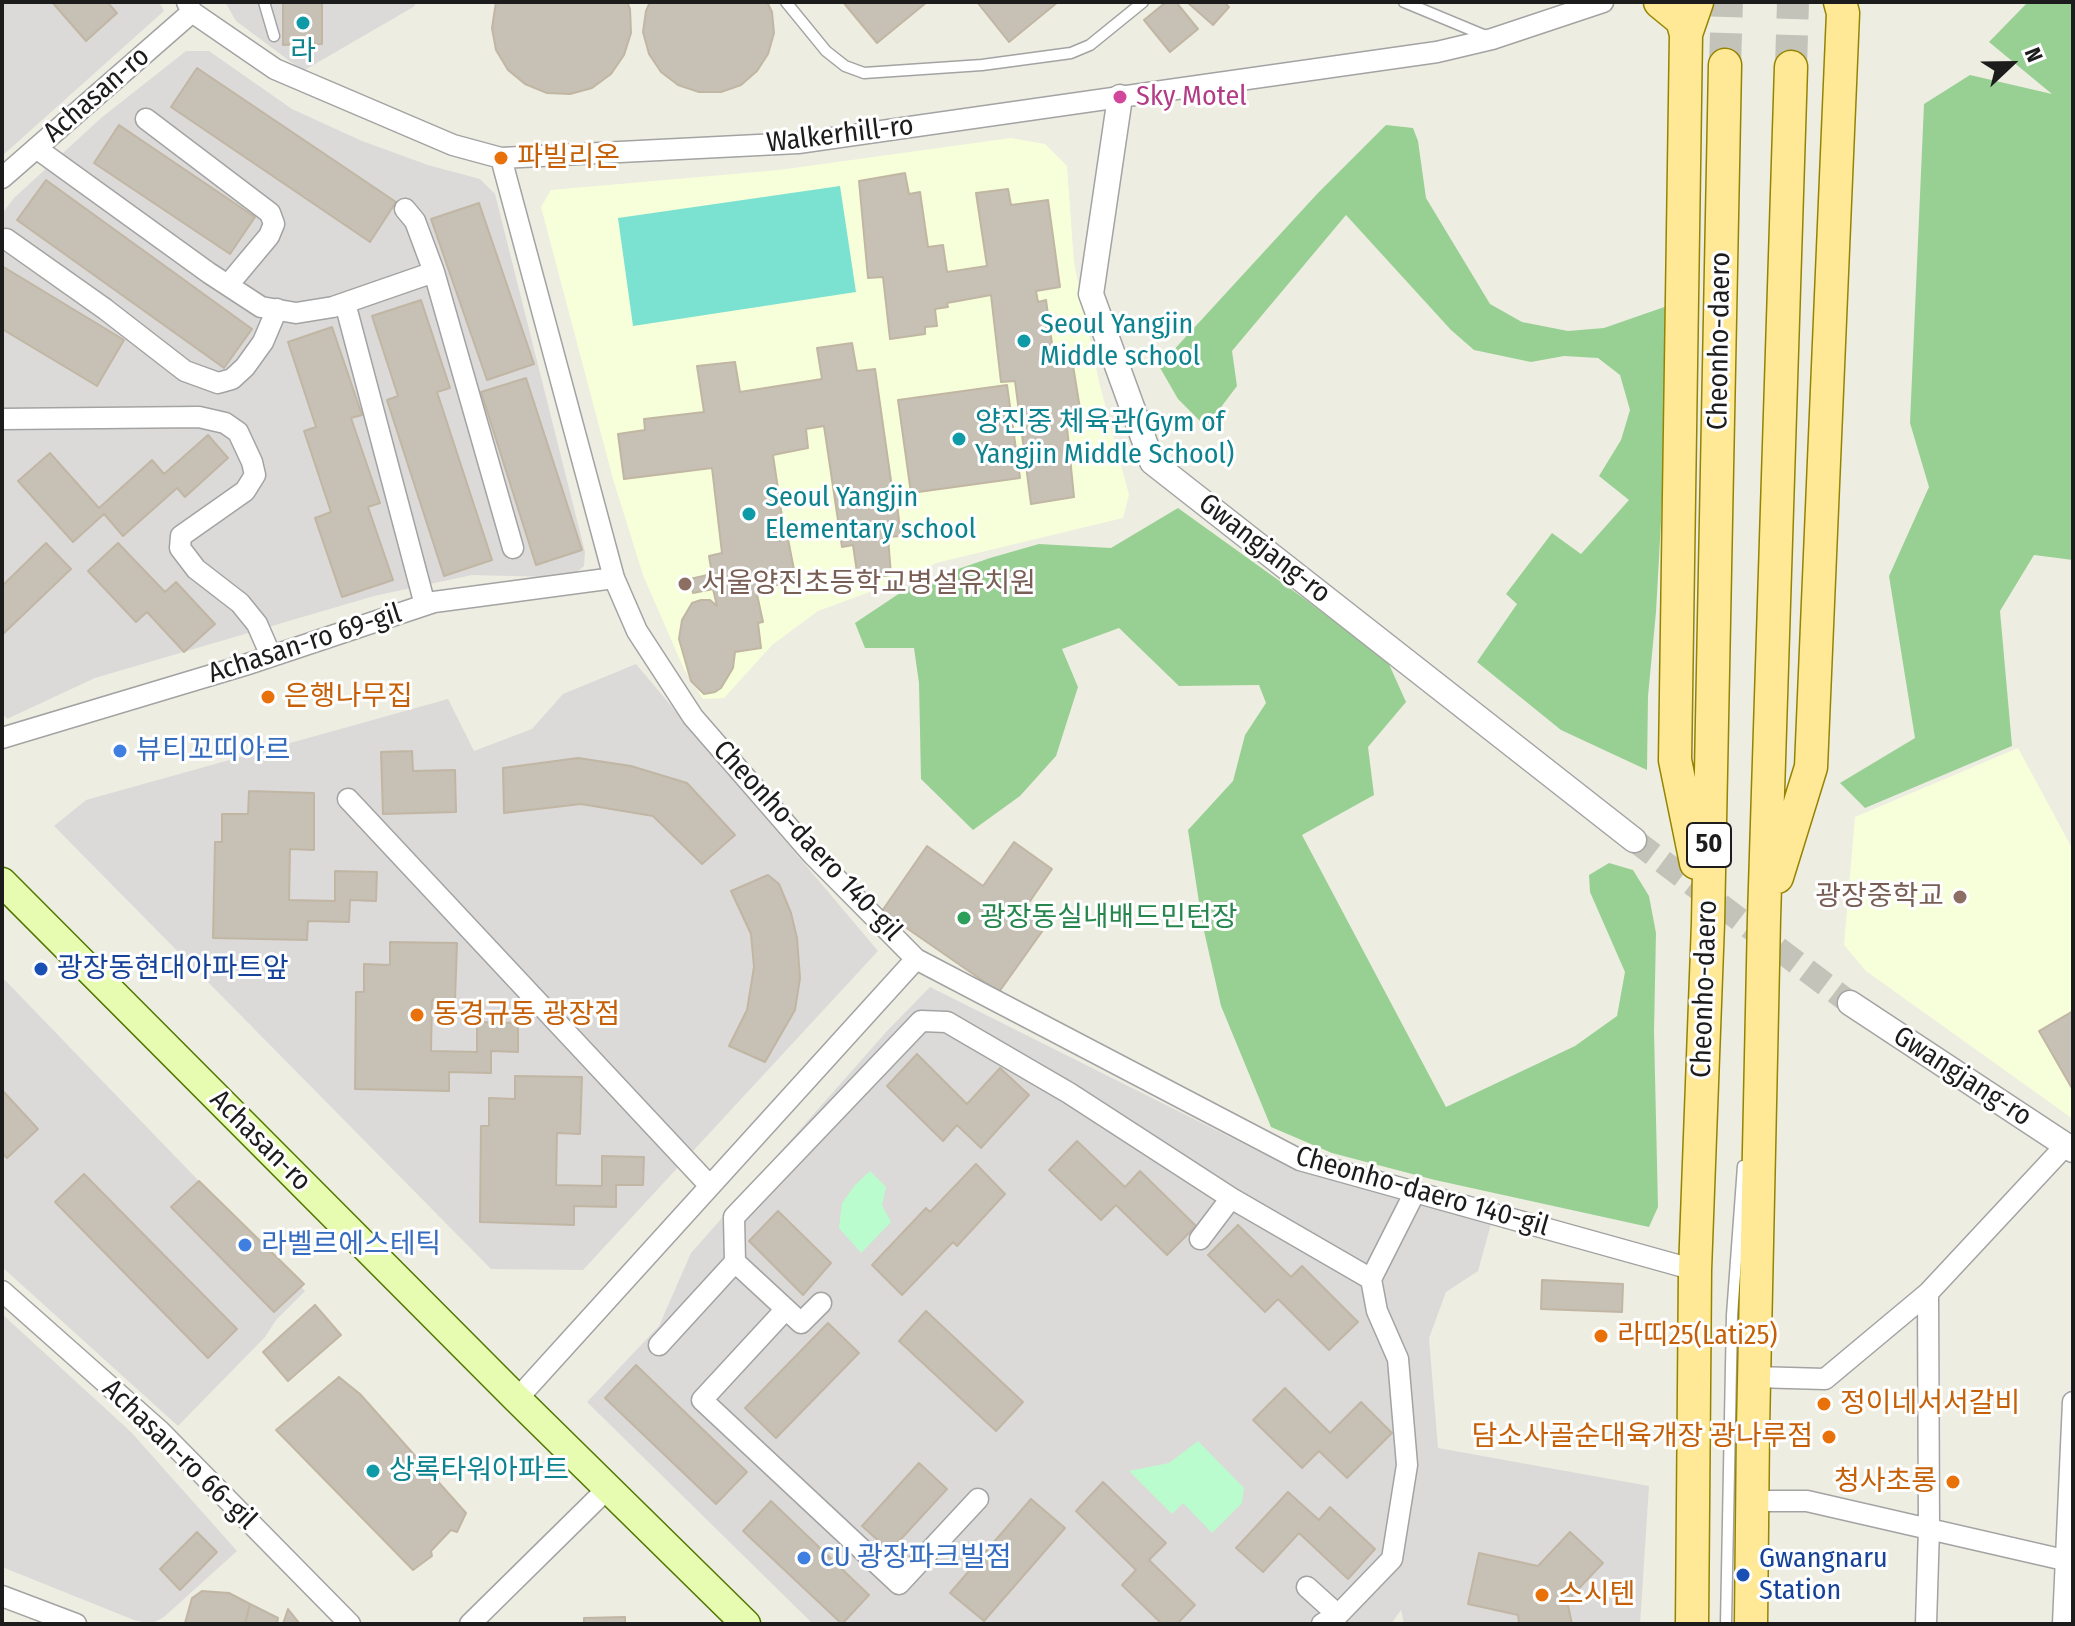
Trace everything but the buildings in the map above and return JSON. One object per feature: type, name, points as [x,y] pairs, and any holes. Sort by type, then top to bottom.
[{"type":"main road","points":[[1660,2],[1682,20],[1686,34],[1675,760],[1708,923]]},
{"type":"main road","points":[[1686,34],[1697,2]]},
{"type":"main road","points":[[1764,918],[1811,767],[1843,6]]},
{"type":"main road","name":"Cheonho-daero","points":[[1692,1624],[1695,1270],[1708,923],[1725,65]]},
{"type":"main road","name":"Cheonho-daero","points":[[1751,1624],[1764,918],[1791,67]]},
{"type":"main road","name":"Achasan-ro","points":[[2,882],[746,1624]]},
{"type":"street","name":"Walkerhill-ro","points":[[1526,28],[1576,2]]},
{"type":"street","name":"Walkerhill-ro","points":[[190,7],[275,69],[453,145],[501,158],[798,143],[1437,52],[1492,39],[1603,2]]},
{"type":"street","name":"Achasan-ro","points":[[2,178],[190,7]]},
{"type":"street","name":"Gwangjang-ro","points":[[1120,97],[1091,294],[1152,462],[1634,840]]},
{"type":"street","points":[[146,119],[270,213],[274,224],[269,236],[228,285]]},
{"type":"street","points":[[36,148],[261,307],[296,313],[345,303],[434,272]]},
{"type":"street","name":"Cheonho-daero 140-gil","points":[[501,158],[614,578],[637,631],[693,717],[812,854],[916,959],[1300,1160],[1695,1270]]},
{"type":"street","points":[[405,209],[415,221],[434,272],[513,548]]},
{"type":"street","points":[[6,239],[105,309],[185,371],[218,383],[232,379],[245,367],[263,342],[277,309]]},
{"type":"street","points":[[345,303],[425,605]]},
{"type":"street","points":[[2,419],[199,417],[225,423],[238,432],[255,475],[245,491],[181,536],[180,548],[196,569],[240,603],[257,624],[271,656]]},
{"type":"street","name":"Achasan-ro 69-gil","points":[[2,738],[271,656],[425,605],[614,578]]},
{"type":"street","points":[[348,799],[710,1186]]},
{"type":"street","points":[[517,1399],[916,959]]},
{"type":"street","name":"Gwangjang-ro","points":[[1850,1003],[2069,1148]]},
{"type":"street","points":[[659,1345],[735,1262],[734,1217],[921,1021],[947,1022],[1069,1093],[1231,1198],[1371,1279]]},
{"type":"street","points":[[1754,1377],[1825,1379],[1928,1293],[2069,1148]]},
{"type":"street","points":[[1307,1587],[1330,1620],[1392,1559],[1407,1465],[1398,1359],[1377,1311],[1371,1279],[1415,1192]]},
{"type":"street","points":[[1200,1239],[1231,1198]]},
{"type":"street","points":[[735,1262],[801,1323],[821,1303]]},
{"type":"street","name":"Achasan-ro 66-gil","points":[[2,1291],[160,1431],[350,1624]]},
{"type":"street","points":[[1926,1624],[1929,1528],[1928,1293]]},
{"type":"street","points":[[786,1309],[702,1400],[899,1584],[978,1499]]},
{"type":"street","points":[[2063,1624],[2070,1561],[2073,1402]]},
{"type":"street","points":[[470,1624],[607,1486]]},
{"type":"street","points":[[1752,1501],[1807,1501],[2070,1561]]},
{"type":"street","points":[[2,1596],[76,1624]]},
{"type":"lane","points":[[264,2],[274,36]]},
{"type":"lane","points":[[786,2],[826,51],[845,66],[864,73],[982,65],[1071,53],[1090,45],[1143,2]]},
{"type":"lane","points":[[1404,2],[1492,39]]},
{"type":"lane","points":[[1748,1109],[1763,989]]},
{"type":"lane","points":[[1726,1624],[1732,1315],[1744,1156]]},
{"type":"lane","points":[[1693,1564],[1702,1624]]},
{"type":"shaded area","points":[[2,2],[159,2],[164,11],[2,156]]},
{"type":"shaded area","points":[[225,2],[415,2],[415,6],[303,71],[236,21]]},
{"type":"shaded area","points":[[186,51],[209,51],[292,109],[362,141],[428,165],[480,179],[495,194],[585,552],[584,566],[574,574],[550,577],[472,575],[374,596],[95,678],[7,719],[2,713],[2,214],[14,198],[101,118]]},
{"type":"shaded area","points":[[1011,138],[1045,144],[1067,166],[1074,263],[1099,382],[1129,495],[1123,518],[936,563],[905,579],[818,611],[772,645],[724,698],[703,699],[684,669],[643,575],[613,479],[541,207],[551,190],[779,170]]},
{"type":"shaded area","points":[[840,186],[856,292],[633,326],[618,218]]},
{"type":"shaded area","points":[[636,664],[878,951],[583,1270],[491,1269],[54,826],[86,800],[448,699],[474,751],[532,729],[563,694]]},
{"type":"shaded area","name":"광장중학교","points":[[2018,748],[2073,850],[2073,1119],[1866,971],[1844,945],[1855,817]]},
{"type":"shaded area","points":[[2,977],[305,1291],[178,1426],[2,1267]]},
{"type":"shaded area","points":[[930,987],[1296,1170],[1491,1224],[1478,1271],[1446,1292],[1429,1338],[1438,1448],[1649,1486],[1640,1624],[1404,1624],[1401,1610],[1391,1624],[813,1624],[587,1402],[659,1326],[691,1253],[887,1031]]},
{"type":"shaded area","points":[[2,1314],[131,1432],[237,1551],[164,1617],[151,1624],[2,1567]]},
{"type":"green space","points":[[2028,2],[2073,2],[2073,560],[2034,555],[2000,611],[2012,746],[1865,808],[1840,783],[1915,738],[1889,576],[1929,487],[1910,423],[1924,104],[1970,75],[2052,94],[1989,42]]},
{"type":"green space","points":[[1386,125],[1413,128],[1418,141],[1426,198],[1490,304],[1522,322],[1568,331],[1604,328],[1673,304],[1656,612],[1648,696],[1647,770],[1561,730],[1477,662],[1517,604],[1506,594],[1552,533],[1581,554],[1629,500],[1599,476],[1621,440],[1630,410],[1620,375],[1598,358],[1564,356],[1531,362],[1474,350],[1451,330],[1346,215],[1232,351],[1237,386],[1206,427],[1178,399],[1159,366],[1317,194]]},
{"type":"green space","points":[[1178,508],[1388,662],[1406,702],[1368,747],[1374,795],[1302,835],[1446,1107],[1575,1046],[1617,1016],[1625,972],[1590,892],[1589,875],[1609,863],[1633,870],[1649,896],[1656,933],[1654,1031],[1658,1207],[1649,1227],[1435,1180],[1332,1153],[1271,1127],[1221,1006],[1202,922],[1188,830],[1233,781],[1245,735],[1266,703],[1259,685],[1179,686],[1119,628],[1062,649],[1078,687],[1056,756],[1020,796],[973,830],[921,779],[919,683],[914,648],[865,648],[855,623],[912,585],[1039,544],[1111,548]]},
{"type":"green space","points":[[870,1171],[886,1187],[882,1205],[891,1222],[861,1253],[839,1228],[842,1203]]},
{"type":"green space","points":[[1198,1441],[1244,1488],[1242,1503],[1212,1533],[1183,1503],[1172,1514],[1129,1471],[1169,1463]]},
{"type":"tunnel","points":[[1725,65],[1727,2]]},
{"type":"tunnel","points":[[1791,67],[1793,2]]},
{"type":"tunnel","points":[[1634,840],[1850,1003]]},
{"type":"place","name":"라","points":[[303,23]]},
{"type":"place","name":"Sky Motel","points":[[1120,97]]},
{"type":"place","name":"파빌리온","points":[[501,158]]},
{"type":"place","name":"Seoul Yangjin Middle school","points":[[1024,341]]},
{"type":"place","name":"양진중 체육관(Gym of Yangjin Middle School)","points":[[959,439]]},
{"type":"place","name":"Seoul Yangjin Elementary school","points":[[749,514]]},
{"type":"place","name":"서울양진초등학교병설유치원","points":[[685,584]]},
{"type":"place","name":"은행나무집","points":[[268,697]]},
{"type":"place","name":"뷰티꼬띠아르","points":[[120,751]]},
{"type":"place","name":"광장중학교","points":[[1960,897]]},
{"type":"place","name":"광장동실내배드민턴장","points":[[964,918]]},
{"type":"place","name":"광장동현대아파트앞","points":[[41,969]]},
{"type":"place","name":"동경규동 광장점","points":[[417,1015]]},
{"type":"place","name":"라벨르에스테틱","points":[[245,1245]]},
{"type":"place","name":"라띠25(Lati25)","points":[[1601,1336]]},
{"type":"place","name":"정이네서서갈비","points":[[1824,1404]]},
{"type":"place","name":"담소사골순대육개장 광나루점","points":[[1829,1437]]},
{"type":"place","name":"상록타워아파트","points":[[373,1471]]},
{"type":"place","name":"청사초롱","points":[[1953,1482]]},
{"type":"place","name":"CU 광장파크빌점","points":[[804,1558]]},
{"type":"place","name":"Gwangnaru Station","points":[[1743,1575]]},
{"type":"place","name":"스시텐","points":[[1542,1595]]}]
